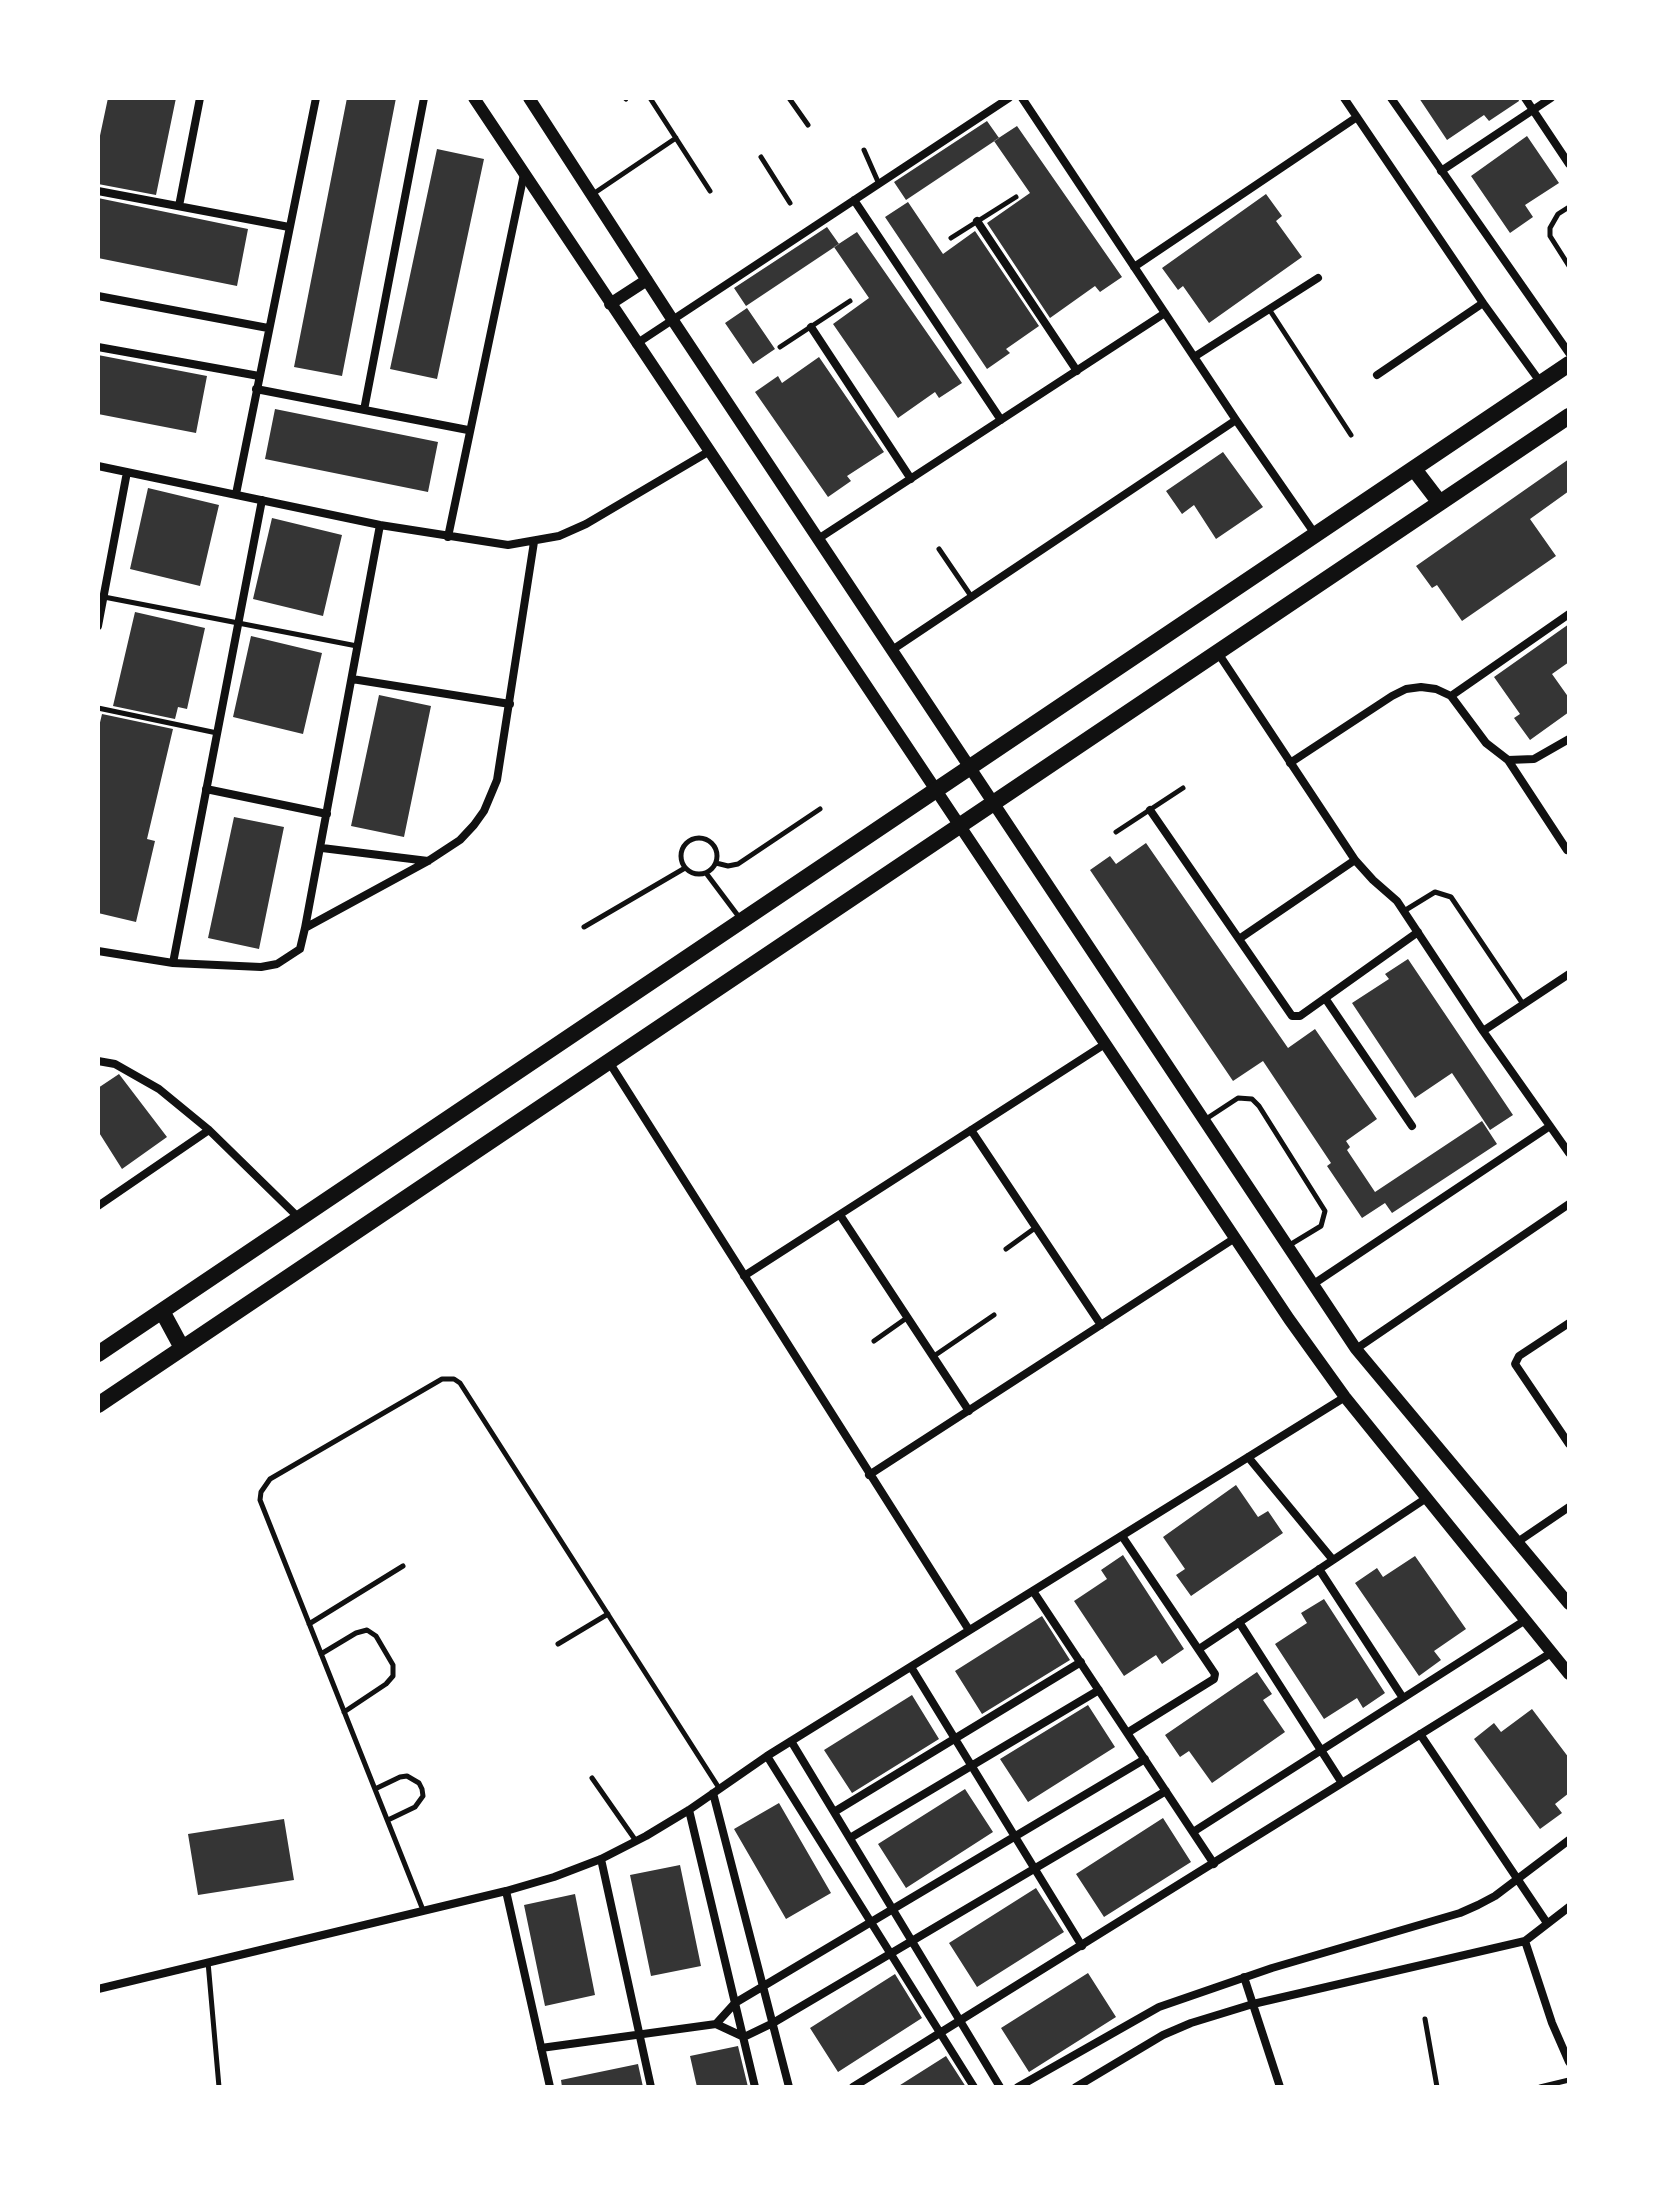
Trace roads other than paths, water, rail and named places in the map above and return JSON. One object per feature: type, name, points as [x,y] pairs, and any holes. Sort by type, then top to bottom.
[{"type":"main road","points":[[98,1354],[1569,364]]},
{"type":"main road","points":[[98,1405],[1569,416]]},
{"type":"main road","points":[[1414,469],[1440,503]]},
{"type":"main road","points":[[162,1311],[182,1348]]},
{"type":"street","points":[[179,206],[200,98]]},
{"type":"street","points":[[236,494],[316,98]]},
{"type":"street","points":[[364,410],[424,98]]},
{"type":"street","points":[[474,98],[1235,1238],[1345,1397],[1569,1674]]},
{"type":"street","points":[[529,98],[672,319],[1356,1349],[1569,1604]]},
{"type":"street","points":[[636,344],[1009,98]]},
{"type":"street","points":[[1022,98],[1316,535]]},
{"type":"street","points":[[1344,98],[1541,383]]},
{"type":"street","points":[[1391,98],[1569,353]]},
{"type":"street","points":[[1525,98],[1569,164]]},
{"type":"street","points":[[1441,171],[1551,98]]},
{"type":"street","points":[[1134,267],[1357,117]]},
{"type":"street","points":[[448,537],[524,174]]},
{"type":"street","points":[[98,191],[289,227]]},
{"type":"street","points":[[854,200],[1001,420]]},
{"type":"street","points":[[977,221],[1077,371]]},
{"type":"street","points":[[1194,357],[1318,278]]},
{"type":"street","points":[[610,304],[647,280]]},
{"type":"street","points":[[98,296],[268,328]]},
{"type":"street","points":[[1377,375],[1483,303]]},
{"type":"street","points":[[818,539],[1165,313]]},
{"type":"street","points":[[811,327],[911,479]]},
{"type":"street","points":[[98,347],[259,376]]},
{"type":"street","points":[[256,389],[468,430]]},
{"type":"street","points":[[892,650],[1236,420]]},
{"type":"street","points":[[98,466],[380,525],[508,545],[559,536],[586,524],[708,452]]},
{"type":"street","points":[[98,626],[127,472]]},
{"type":"street","points":[[173,963],[262,500]]},
{"type":"street","points":[[98,951],[173,963],[261,967],[277,964],[300,949],[322,848],[380,525]]},
{"type":"street","points":[[305,928],[428,861],[460,840],[488,804],[497,780],[534,542]]},
{"type":"street","points":[[1451,696],[1569,614]]},
{"type":"street","points":[[1218,653],[1355,860],[1397,901],[1569,1153]]},
{"type":"street","points":[[352,679],[510,704]]},
{"type":"street","points":[[1290,763],[1406,689],[1436,689],[1451,696],[1486,743],[1508,760],[1568,851]]},
{"type":"street","points":[[1508,760],[1534,759],[1569,739]]},
{"type":"street","points":[[206,789],[327,814]]},
{"type":"street","points":[[1150,810],[1292,1016],[1300,1016],[1418,932]]},
{"type":"street","points":[[322,848],[428,861]]},
{"type":"street","points":[[1239,939],[1355,860]]},
{"type":"street","points":[[1483,1031],[1569,974]]},
{"type":"street","points":[[1325,998],[1412,1126]]},
{"type":"street","points":[[744,1276],[1105,1044]]},
{"type":"street","points":[[98,1061],[115,1064],[159,1089],[209,1130],[299,1218]]},
{"type":"street","points":[[609,1062],[969,1630]]},
{"type":"street","points":[[1312,1285],[1550,1126]]},
{"type":"street","points":[[98,1206],[209,1130]]},
{"type":"street","points":[[971,1130],[1101,1325]]},
{"type":"street","points":[[1356,1349],[1569,1204]]},
{"type":"street","points":[[840,1215],[969,1411]]},
{"type":"street","points":[[869,1475],[1235,1238]]},
{"type":"street","points":[[1569,1323],[1519,1356],[1515,1364],[1569,1444]]},
{"type":"street","points":[[98,1989],[506,1891],[601,1859],[689,1810],[767,1756],[1345,1397]]},
{"type":"street","points":[[1248,1457],[1333,1560]]},
{"type":"street","points":[[1199,1649],[1425,1499]]},
{"type":"street","points":[[1516,1543],[1569,1507]]},
{"type":"street","points":[[1122,1536],[1215,1673],[1214,1679],[1127,1733]]},
{"type":"street","points":[[1319,1569],[1403,1698]]},
{"type":"street","points":[[1033,1591],[1214,1864]]},
{"type":"street","points":[[1193,1832],[1524,1621]]},
{"type":"street","points":[[1239,1622],[1342,1783]]},
{"type":"street","points":[[853,2087],[1551,1653]]},
{"type":"street","points":[[834,1812],[1081,1662]]},
{"type":"street","points":[[911,1667],[1082,1946]]},
{"type":"street","points":[[850,1838],[1099,1690]]},
{"type":"street","points":[[1420,1734],[1547,1923]]},
{"type":"street","points":[[791,1741],[1000,2087]]},
{"type":"street","points":[[767,1756],[974,2087]]},
{"type":"street","points":[[716,2024],[735,2003],[1145,1759]]},
{"type":"street","points":[[716,1790],[789,2087]]},
{"type":"street","points":[[744,2037],[773,2023],[1166,1791]]},
{"type":"street","points":[[689,1810],[755,2087]]},
{"type":"street","points":[[1018,2087],[1159,2007],[1244,1977],[1460,1913],[1495,1896],[1569,1840]]},
{"type":"street","points":[[601,1859],[651,2087]]},
{"type":"street","points":[[506,1891],[550,2087]]},
{"type":"street","points":[[1076,2087],[1163,2035],[1191,2023],[1253,2004],[1525,1941],[1569,1907]]},
{"type":"street","points":[[1525,1941],[1552,2023],[1568,2055]]},
{"type":"street","points":[[1244,1977],[1280,2087]]},
{"type":"street","points":[[541,2048],[716,2024],[744,2037]]},
{"type":"lane","points":[[650,98],[710,191]]},
{"type":"lane","points":[[789,98],[808,125]]},
{"type":"lane","points":[[593,194],[676,138]]},
{"type":"lane","points":[[864,150],[879,184]]},
{"type":"lane","points":[[761,157],[790,203]]},
{"type":"lane","points":[[951,238],[1016,197]]},
{"type":"lane","points":[[1569,207],[1558,214],[1550,228],[1550,236],[1569,266]]},
{"type":"lane","points":[[780,347],[850,301]]},
{"type":"lane","points":[[1269,309],[1351,435]]},
{"type":"lane","points":[[939,549],[971,596]]},
{"type":"lane","points":[[104,597],[357,646]]},
{"type":"lane","points":[[98,708],[217,733]]},
{"type":"lane","points":[[1116,832],[1183,788]]},
{"type":"lane","points":[[716,863],[728,866],[738,864],[820,809]]},
{"type":"lane","points":[[685,868],[681,852],[691,840],[708,841],[714,846],[716,863]]},
{"type":"lane","points":[[685,868],[699,874],[706,873],[716,863]]},
{"type":"lane","points":[[584,927],[685,868]]},
{"type":"lane","points":[[706,873],[742,921]]},
{"type":"lane","points":[[1404,911],[1435,892],[1451,897],[1523,1004]]},
{"type":"lane","points":[[1204,1121],[1238,1098],[1252,1099],[1259,1106],[1325,1211],[1321,1226],[1287,1247]]},
{"type":"lane","points":[[1006,1249],[1036,1227]]},
{"type":"lane","points":[[934,1356],[994,1315]]},
{"type":"lane","points":[[874,1341],[908,1317]]},
{"type":"lane","points":[[423,1911],[262,1507],[261,1492],[265,1485],[448,1378],[460,1383],[716,1790]]},
{"type":"lane","points":[[309,1624],[403,1566]]},
{"type":"lane","points":[[558,1644],[608,1614]]},
{"type":"lane","points":[[321,1654],[356,1633],[367,1630],[376,1636],[393,1665],[393,1676],[386,1684],[344,1712]]},
{"type":"lane","points":[[375,1789],[407,1776],[419,1783],[422,1789],[423,1796],[415,1807],[388,1820]]},
{"type":"lane","points":[[592,1778],[636,1841]]},
{"type":"lane","points":[[208,1962],[219,2087]]},
{"type":"lane","points":[[1425,2019],[1437,2087]]},
{"type":"lane","points":[[1540,2087],[1569,2080]]}]
